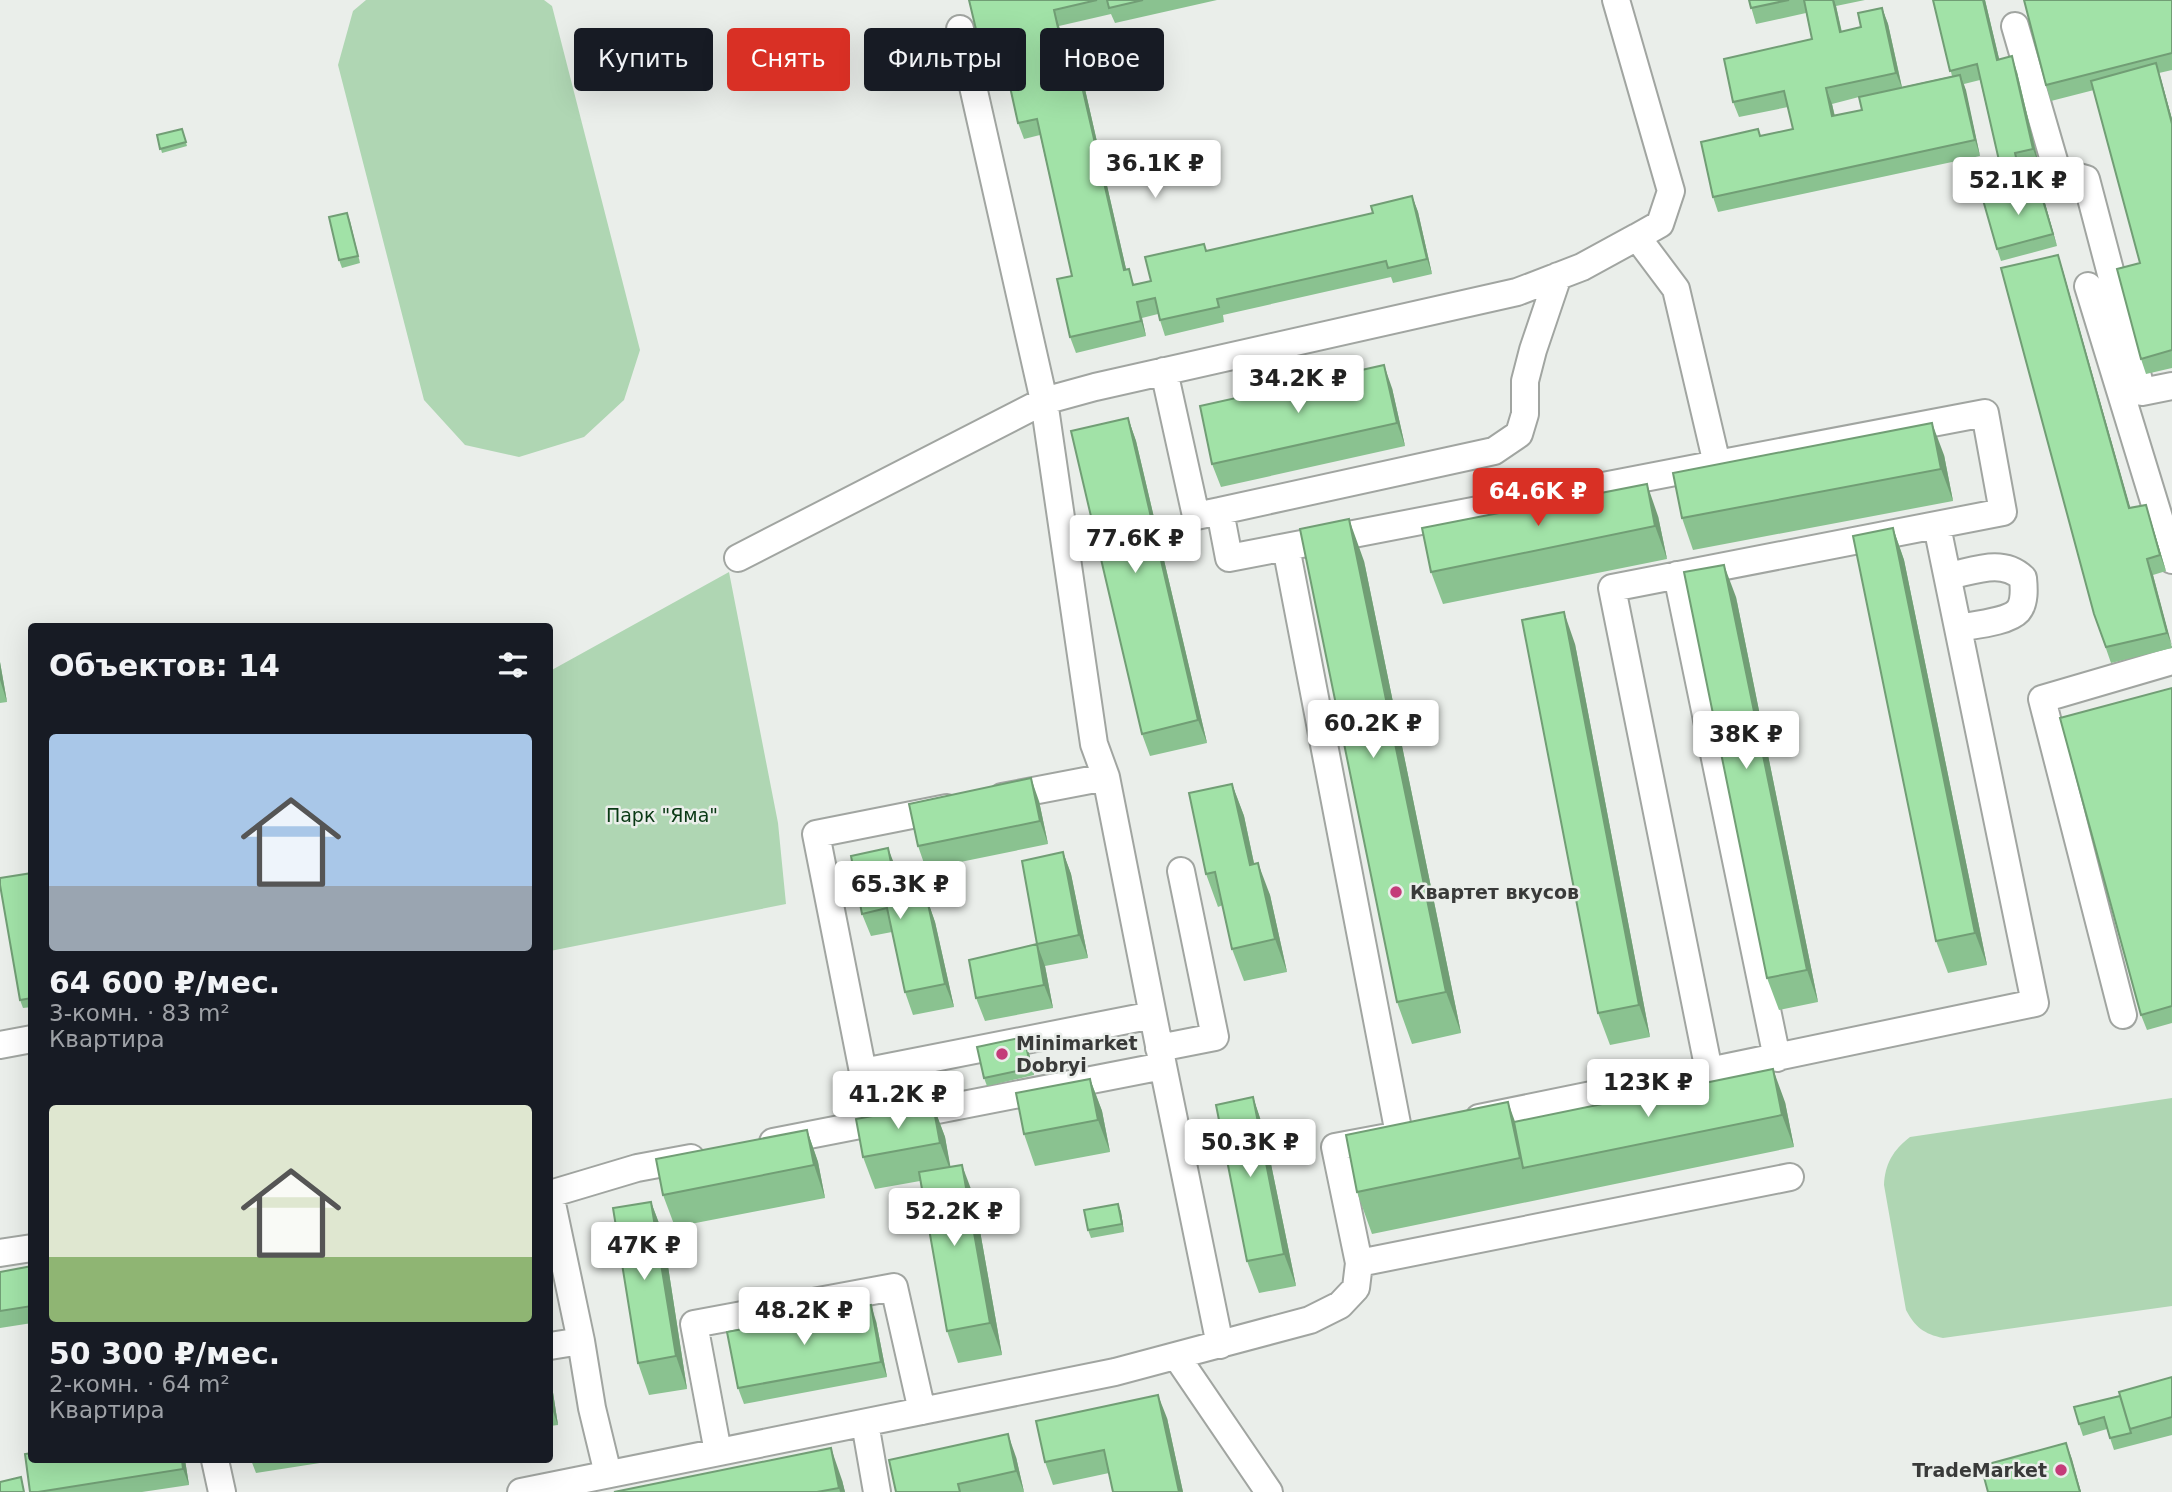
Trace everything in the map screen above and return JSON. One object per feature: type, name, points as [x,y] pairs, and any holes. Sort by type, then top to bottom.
[{"type":"lane","points":[[738,558],[1044,401],[1164,371],[1517,292],[1582,267],[1660,224],[1671,191],[1616,0]]},
{"type":"lane","points":[[2014,26],[2057,172],[2086,180],[2143,392],[2172,386]]},
{"type":"lane","points":[[974,91],[1044,401],[1094,744],[1105,777],[1220,1345]]},
{"type":"lane","points":[[1637,237],[1676,289],[1717,464]]},
{"type":"lane","points":[[1164,371],[1196,516],[1494,452],[1519,434],[1525,414],[1525,381],[1558,276]]},
{"type":"lane","points":[[2088,286],[2172,560]]},
{"type":"lane","points":[[1220,511],[1229,558],[1984,413],[2003,512],[1612,588],[1709,1071]]},
{"type":"lane","points":[[1453,1124],[2035,1003],[1937,526]]},
{"type":"lane","points":[[1286,547],[1399,1135]]},
{"type":"lane","points":[[1948,576],[1998,566],[2014,569],[2023,578],[2024,596],[2020,610],[2009,618],[1958,628]]},
{"type":"lane","points":[[1677,575],[1776,1058]]},
{"type":"lane","points":[[2123,1015],[2042,699],[2172,661]]},
{"type":"lane","points":[[1105,777],[816,834],[863,1072],[1153,1015]]},
{"type":"lane","points":[[745,1147],[1161,1057],[1215,1037],[1181,871]]},
{"type":"lane","points":[[0,1045],[28,1040]]},
{"type":"lane","points":[[521,1492],[1177,1357],[1310,1320],[1340,1305],[1356,1288],[1359,1264],[1335,1147],[1426,1129]]},
{"type":"lane","points":[[553,1193],[637,1168],[718,1152]]},
{"type":"lane","points":[[1359,1264],[1790,1177]]},
{"type":"lane","points":[[553,1208],[581,1340],[592,1408],[608,1474]]},
{"type":"lane","points":[[0,1253],[28,1249]]},
{"type":"lane","points":[[719,1452],[694,1324],[894,1287],[922,1411]]},
{"type":"lane","points":[[553,1345],[581,1340]]},
{"type":"lane","points":[[1177,1357],[1269,1492]]},
{"type":"lane","points":[[865,1423],[877,1492]]},
{"type":"lane","points":[[216,1463],[222,1492]]},
{"type":"green space","points":[[366,0],[544,0],[552,6],[640,350],[624,400],[584,437],[519,457],[465,445],[424,400],[338,65],[353,11]]},
{"type":"green space","name":"Парк \"Яма\"","points":[[729,572],[778,823],[786,904],[553,950],[553,669]]},
{"type":"green space","points":[[2172,1098],[2172,1306],[1943,1338],[1925,1332],[1913,1321],[1906,1310],[1884,1185],[1888,1164],[1904,1142],[1910,1137]]},
{"type":"building","points":[[969,0],[1097,0],[1054,10],[1058,28],[1040,28],[1040,91],[1083,91],[1124,270],[1129,269],[1133,285],[1151,281],[1145,257],[1204,244],[1206,251],[1373,213],[1371,206],[1412,196],[1427,259],[1388,268],[1386,261],[1217,299],[1219,307],[1160,320],[1155,298],[1137,302],[1141,321],[1070,337],[1057,279],[1072,276],[1037,119],[1018,123],[1011,91],[1026,91],[1026,28],[976,28]]},
{"type":"building","points":[[1107,0],[1143,0],[1109,8]]},
{"type":"building","points":[[1749,0],[1789,0],[1751,8]]},
{"type":"building","points":[[1804,0],[1833,0],[1840,32],[1861,27],[1858,13],[1882,8],[1896,73],[1826,88],[1832,116],[1862,110],[1859,97],[1960,75],[1975,140],[1713,197],[1701,142],[1758,129],[1760,136],[1793,129],[1784,91],[1733,102],[1724,59],[1812,39]]},
{"type":"building","points":[[1933,0],[1983,0],[1997,60],[2012,56],[2033,149],[2015,153],[2020,174],[2003,178],[1977,64],[1950,71]]},
{"type":"building","points":[[2024,0],[2172,0],[2172,53],[2046,85]]},
{"type":"building","points":[[2156,63],[2172,124],[2172,350],[2141,359],[2117,269],[2140,263],[2091,81]]},
{"type":"building","points":[[182,129],[186,142],[160,149],[157,135]]},
{"type":"building","points":[[2038,184],[2053,234],[1997,249],[1983,200]]},
{"type":"building","points":[[347,213],[358,256],[339,260],[329,217]]},
{"type":"building","points":[[2058,255],[2129,508],[2146,505],[2160,555],[2147,559],[2167,633],[2106,647],[2094,614],[2001,268]]},
{"type":"building","points":[[1384,365],[1397,423],[1212,464],[1200,406]]},
{"type":"building","points":[[1128,418],[1198,720],[1142,734],[1071,431]]},
{"type":"building","points":[[1932,423],[1941,469],[1682,518],[1673,473]]},
{"type":"building","points":[[1647,484],[1655,526],[1431,572],[1422,528]]},
{"type":"building","points":[[1349,519],[1446,992],[1397,1002],[1300,529]]},
{"type":"building","points":[[1893,528],[1975,933],[1936,941],[1853,536]]},
{"type":"building","points":[[1724,565],[1807,970],[1767,978],[1684,572]]},
{"type":"building","points":[[1564,612],[1639,1005],[1598,1013],[1522,620]]},
{"type":"building","points":[[2172,688],[2172,1006],[2141,1015],[2060,718]]},
{"type":"building","points":[[1031,778],[1040,821],[918,846],[909,804]]},
{"type":"building","points":[[1232,784],[1250,865],[1258,863],[1275,939],[1232,949],[1215,872],[1206,874],[1189,793]]},
{"type":"building","points":[[888,848],[900,906],[927,899],[945,984],[905,992],[887,908],[862,914],[851,856]]},
{"type":"building","points":[[1063,852],[1079,935],[1037,944],[1022,861]]},
{"type":"building","points":[[28,874],[28,999],[20,1000],[0,878]]},
{"type":"building","points":[[1037,944],[1044,985],[976,998],[969,960]]},
{"type":"building","points":[[1024,1037],[1031,1068],[984,1078],[977,1047]]},
{"type":"building","points":[[1773,1069],[1782,1115],[1523,1168],[1514,1122]]},
{"type":"building","points":[[1090,1079],[1098,1120],[1024,1134],[1016,1093]]},
{"type":"building","points":[[1253,1097],[1284,1254],[1247,1261],[1216,1105]]},
{"type":"building","points":[[1508,1102],[1520,1158],[1357,1192],[1346,1135]]},
{"type":"building","points":[[933,1105],[940,1143],[863,1157],[856,1119]]},
{"type":"building","points":[[807,1130],[814,1165],[663,1195],[656,1159]]},
{"type":"building","points":[[962,1165],[990,1323],[947,1331],[919,1172]]},
{"type":"building","points":[[651,1202],[676,1356],[638,1363],[613,1208]]},
{"type":"building","points":[[1118,1204],[1122,1224],[1088,1230],[1084,1210]]},
{"type":"building","points":[[28,1267],[28,1307],[0,1311],[0,1272]]},
{"type":"building","points":[[871,1305],[881,1362],[738,1388],[727,1332]]},
{"type":"building","points":[[2172,1377],[2172,1417],[2130,1429],[2119,1392]]},
{"type":"building","points":[[1158,1395],[1179,1492],[1113,1492],[1104,1450],[1045,1462],[1036,1421]]},
{"type":"building","points":[[2120,1396],[2131,1433],[2110,1438],[2104,1417],[2079,1424],[2074,1407]]},
{"type":"building","points":[[1008,1434],[1016,1471],[958,1484],[960,1492],[896,1492],[889,1460]]},
{"type":"building","points":[[2066,1443],[2080,1492],[1988,1492],[1981,1466]]},
{"type":"building","points":[[831,1448],[839,1488],[817,1492],[614,1492]]},
{"type":"building","points":[[25,1454],[28,1454],[28,1463],[182,1463],[183,1469],[30,1492]]},
{"type":"building","points":[[21,1477],[24,1492],[0,1492],[0,1482]]},
{"type":"place","name":"Квартет вкусов","points":[[1396,892]]},
{"type":"place","name":"Minimarket Dobryi","points":[[1002,1054]]},
{"type":"place","name":"TradeMarket","points":[[2061,1470]]}]
